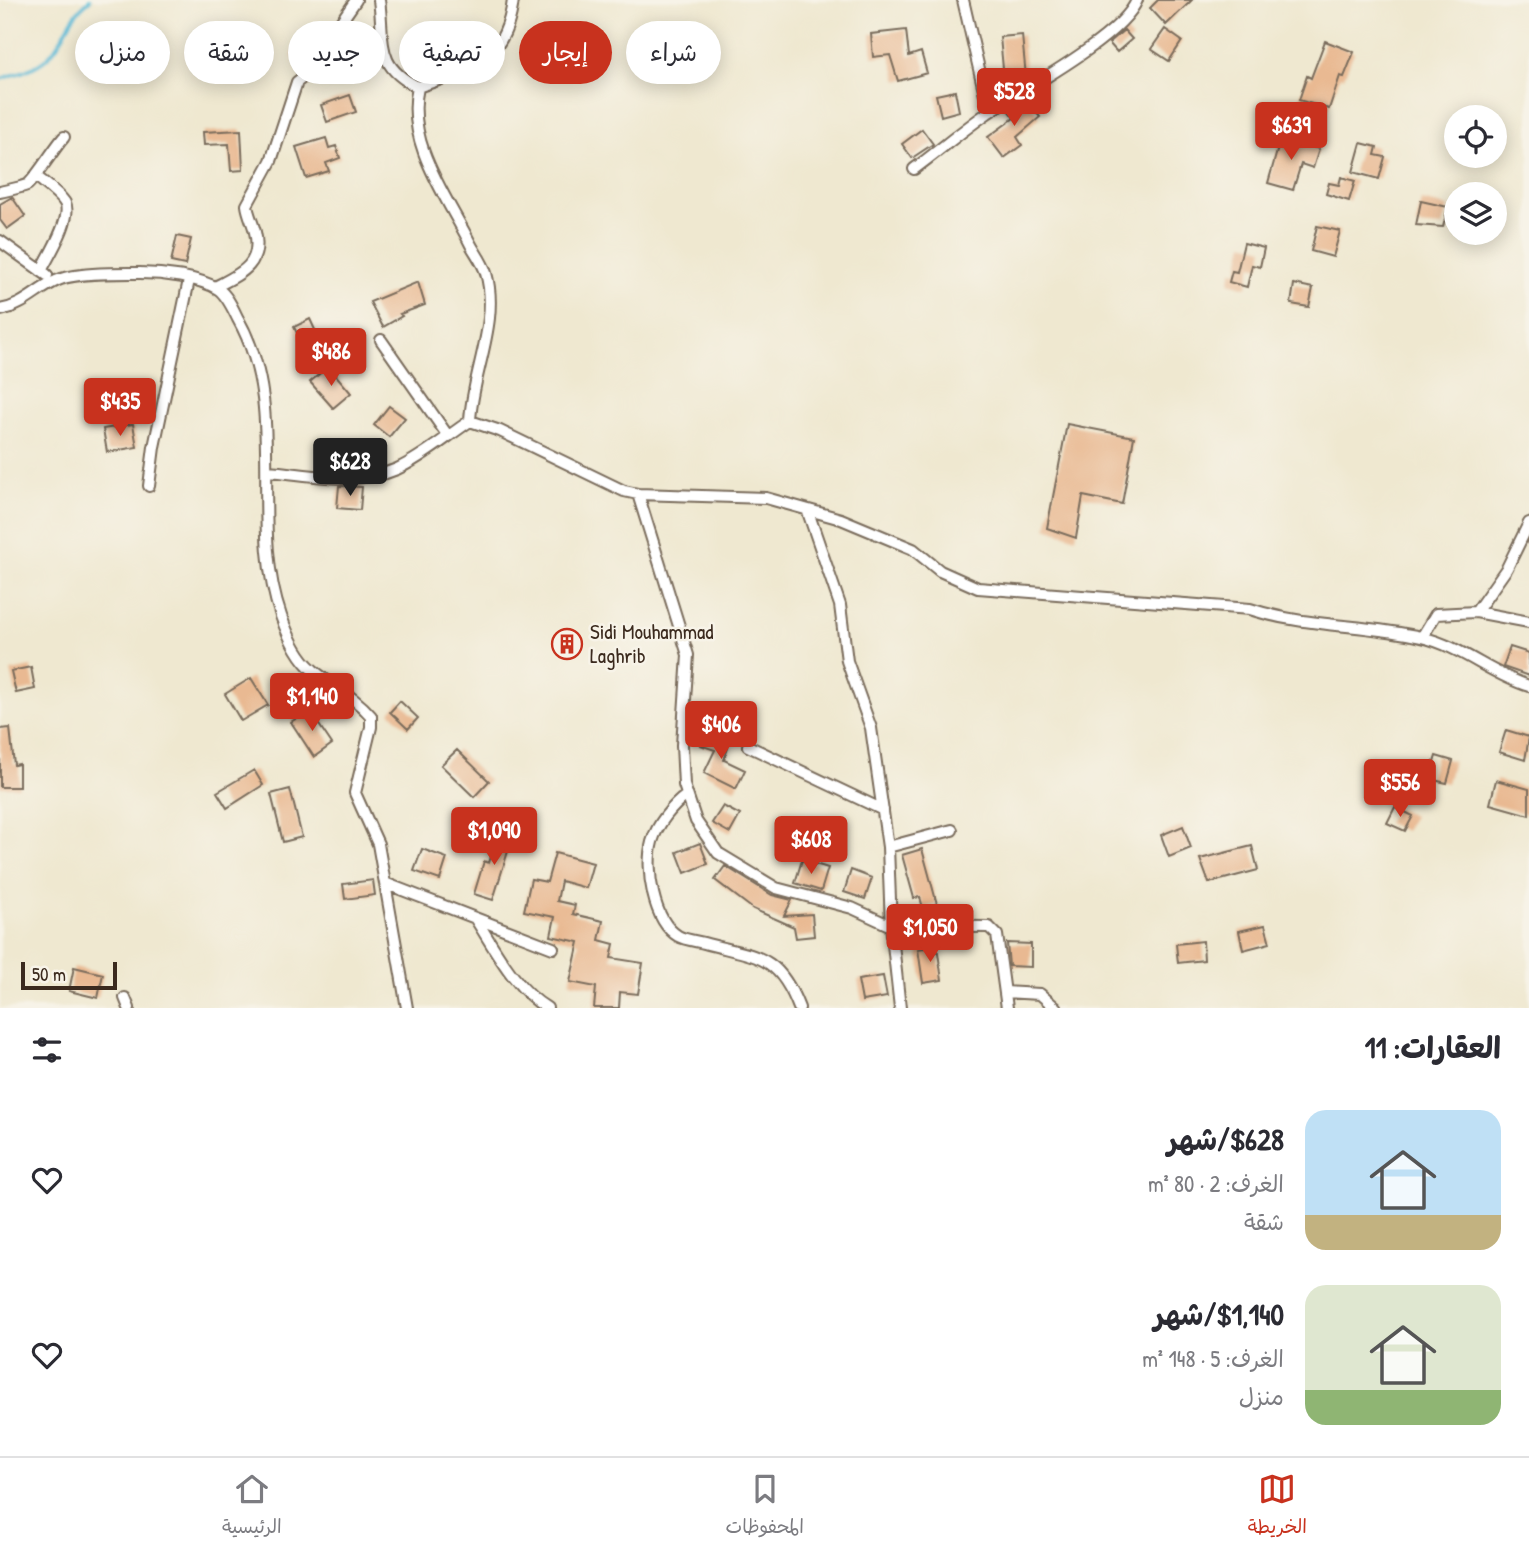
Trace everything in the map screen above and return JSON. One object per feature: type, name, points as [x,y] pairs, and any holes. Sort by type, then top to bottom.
[{"type":"street","points":[[342,21],[356,0]]},
{"type":"street","points":[[379,0],[381,21]]},
{"type":"street","points":[[385,58],[397,76],[418,87],[465,70],[493,54],[504,38],[513,0]]},
{"type":"street","points":[[963,0],[989,112]]},
{"type":"street","points":[[914,169],[989,112],[1081,54],[1132,10],[1137,0]]},
{"type":"street","points":[[215,287],[252,264],[257,239],[247,205],[271,161],[296,84]]},
{"type":"street","points":[[418,87],[413,116],[419,137],[438,184],[486,272],[488,318],[471,402],[470,421]]},
{"type":"street","points":[[0,192],[28,184],[37,177],[47,156],[64,137]]},
{"type":"street","points":[[37,177],[65,202],[67,210],[62,229],[41,271]]},
{"type":"street","points":[[0,241],[55,281]]},
{"type":"street","points":[[0,310],[24,302],[55,281],[70,277],[143,273],[215,287],[242,326],[251,343],[258,369],[269,448],[266,511],[271,568],[281,616],[301,656],[311,669],[346,691],[371,716],[371,727],[355,784],[355,793],[378,844],[387,884],[392,936],[407,1008]]},
{"type":"street","points":[[149,486],[154,447],[189,280]]},
{"type":"street","points":[[381,340],[448,436]]},
{"type":"street","points":[[268,471],[368,477],[396,469],[470,421]]},
{"type":"street","points":[[470,421],[500,431],[607,483],[638,494],[766,498],[808,512],[841,519],[913,549],[940,571],[978,589],[1250,609],[1270,616],[1364,626],[1422,637],[1456,648],[1507,679],[1529,686]]},
{"type":"street","points":[[638,494],[688,655],[682,777],[696,821],[718,853],[776,888],[852,908],[891,926],[989,927],[997,935],[1007,1008]]},
{"type":"street","points":[[808,512],[840,605],[847,661],[871,729],[888,847],[891,926],[900,1008]]},
{"type":"street","points":[[1476,612],[1507,568],[1529,523]]},
{"type":"street","points":[[1422,637],[1436,614],[1476,612],[1529,622]]},
{"type":"street","points":[[748,746],[883,810]]},
{"type":"street","points":[[687,795],[665,817],[652,841],[649,862],[660,914],[679,937],[762,959],[779,969],[791,986],[799,1008]]},
{"type":"street","points":[[888,847],[952,830]]},
{"type":"street","points":[[387,884],[552,948]]},
{"type":"street","points":[[475,918],[504,964],[536,1001],[547,1008]]},
{"type":"street","points":[[1005,992],[1040,994],[1056,1008]]},
{"type":"building","points":[[1158,0],[1192,0],[1166,25],[1150,8]]},
{"type":"building","points":[[1165,29],[1182,41],[1169,61],[1151,49]]},
{"type":"building","points":[[906,30],[909,56],[921,52],[927,73],[898,81],[890,55],[873,57],[871,34]]},
{"type":"building","points":[[1124,30],[1132,39],[1117,52],[1109,43]]},
{"type":"building","points":[[1022,35],[1026,77],[1004,79],[1000,37]]},
{"type":"building","points":[[1325,41],[1354,52],[1344,77],[1340,76],[1329,109],[1299,100],[1307,76],[1311,78]]},
{"type":"building","points":[[955,91],[959,111],[941,116],[936,95]]},
{"type":"building","points":[[350,95],[356,112],[327,122],[321,105]]},
{"type":"building","points":[[1025,99],[1040,117],[1017,137],[1022,145],[1004,158],[988,137],[1014,118],[1008,110]]},
{"type":"building","points":[[922,129],[933,144],[912,158],[902,144]]},
{"type":"building","points":[[241,130],[243,170],[231,171],[229,144],[204,145],[203,132]]},
{"type":"building","points":[[1281,137],[1319,149],[1313,168],[1301,164],[1293,190],[1268,183]]},
{"type":"building","points":[[326,138],[329,148],[336,146],[340,158],[326,163],[329,171],[306,178],[296,147]]},
{"type":"building","points":[[1361,143],[1377,147],[1375,155],[1385,157],[1379,179],[1353,172]]},
{"type":"building","points":[[1341,177],[1355,181],[1349,201],[1326,194],[1329,183],[1339,185]]},
{"type":"building","points":[[12,197],[25,216],[7,229],[0,220],[0,204]]},
{"type":"building","points":[[1421,201],[1444,206],[1443,227],[1416,225]]},
{"type":"building","points":[[1317,226],[1340,231],[1333,257],[1311,251]]},
{"type":"building","points":[[177,236],[191,239],[185,265],[171,262]]},
{"type":"building","points":[[1244,243],[1264,248],[1260,267],[1252,265],[1247,287],[1229,282],[1232,271],[1237,272]]},
{"type":"building","points":[[418,282],[425,305],[400,314],[402,316],[383,327],[370,302]]},
{"type":"building","points":[[1294,284],[1313,288],[1309,307],[1291,304]]},
{"type":"building","points":[[310,319],[322,345],[306,353],[294,327]]},
{"type":"building","points":[[324,370],[330,377],[334,373],[351,393],[333,408],[310,382]]},
{"type":"building","points":[[389,406],[405,418],[389,437],[374,425]]},
{"type":"building","points":[[133,424],[137,447],[107,452],[103,429]]},
{"type":"building","points":[[1067,424],[1134,437],[1122,504],[1083,496],[1076,538],[1047,528]]},
{"type":"building","points":[[339,486],[362,487],[360,510],[337,508]]},
{"type":"building","points":[[1510,647],[1529,653],[1529,676],[1503,667]]},
{"type":"building","points":[[31,667],[35,689],[16,693],[11,671]]},
{"type":"building","points":[[251,678],[268,705],[241,721],[225,694]]},
{"type":"building","points":[[400,701],[418,718],[408,729],[390,712]]},
{"type":"building","points":[[309,710],[332,744],[314,757],[291,722]]},
{"type":"building","points":[[707,727],[722,733],[718,744],[728,748],[724,760],[745,770],[736,789],[704,773],[715,750],[700,745]]},
{"type":"building","points":[[10,728],[14,765],[19,764],[19,787],[0,787],[0,729]]},
{"type":"building","points":[[1506,730],[1529,737],[1525,760],[1499,752]]},
{"type":"building","points":[[457,750],[489,781],[474,797],[441,765]]},
{"type":"building","points":[[1436,756],[1453,761],[1447,783],[1429,779]]},
{"type":"building","points":[[254,770],[263,785],[227,808],[217,792]]},
{"type":"building","points":[[1496,780],[1529,789],[1529,815],[1490,804]]},
{"type":"building","points":[[290,789],[302,837],[283,842],[271,794]]},
{"type":"building","points":[[723,806],[740,815],[730,833],[712,823]]},
{"type":"building","points":[[1395,807],[1413,816],[1405,831],[1387,823]]},
{"type":"building","points":[[1183,826],[1191,848],[1169,857],[1161,835]]},
{"type":"building","points":[[499,831],[513,835],[493,900],[474,894],[484,861],[489,863]]},
{"type":"building","points":[[700,843],[708,864],[685,873],[677,852]]},
{"type":"building","points":[[1252,846],[1258,870],[1209,883],[1200,859]]},
{"type":"building","points":[[422,849],[447,858],[440,880],[414,871]]},
{"type":"building","points":[[922,849],[937,904],[923,908],[920,897],[914,898],[902,855]]},
{"type":"building","points":[[555,853],[593,863],[586,888],[561,881],[557,901],[575,905],[573,914],[603,921],[599,940],[614,944],[611,958],[643,963],[638,994],[620,992],[619,1008],[594,1008],[596,987],[570,982],[579,942],[551,936],[555,917],[524,911],[531,879],[547,882]]},
{"type":"building","points":[[802,860],[828,868],[821,891],[795,883]]},
{"type":"building","points":[[725,866],[772,895],[792,900],[784,916],[812,914],[814,936],[796,938],[794,927],[753,909],[715,880]]},
{"type":"building","points":[[851,870],[872,878],[865,899],[844,892]]},
{"type":"building","points":[[373,880],[375,895],[345,899],[343,884]]},
{"type":"building","points":[[1265,925],[1270,943],[1243,950],[1239,931]]},
{"type":"building","points":[[1203,941],[1204,960],[1178,963],[1176,944]]},
{"type":"building","points":[[1007,943],[1031,944],[1031,967],[1009,966]]},
{"type":"building","points":[[937,946],[942,980],[923,983],[918,949]]},
{"type":"building","points":[[74,967],[103,974],[98,998],[69,991]]},
{"type":"building","points":[[883,976],[887,997],[862,1001],[858,980]]},
{"type":"waterway","points":[[0,79],[30,69],[46,59],[76,14],[90,0]]},
{"type":"place","name":"Sidi Mouhammad Laghrib","points":[[567,644]]}]
